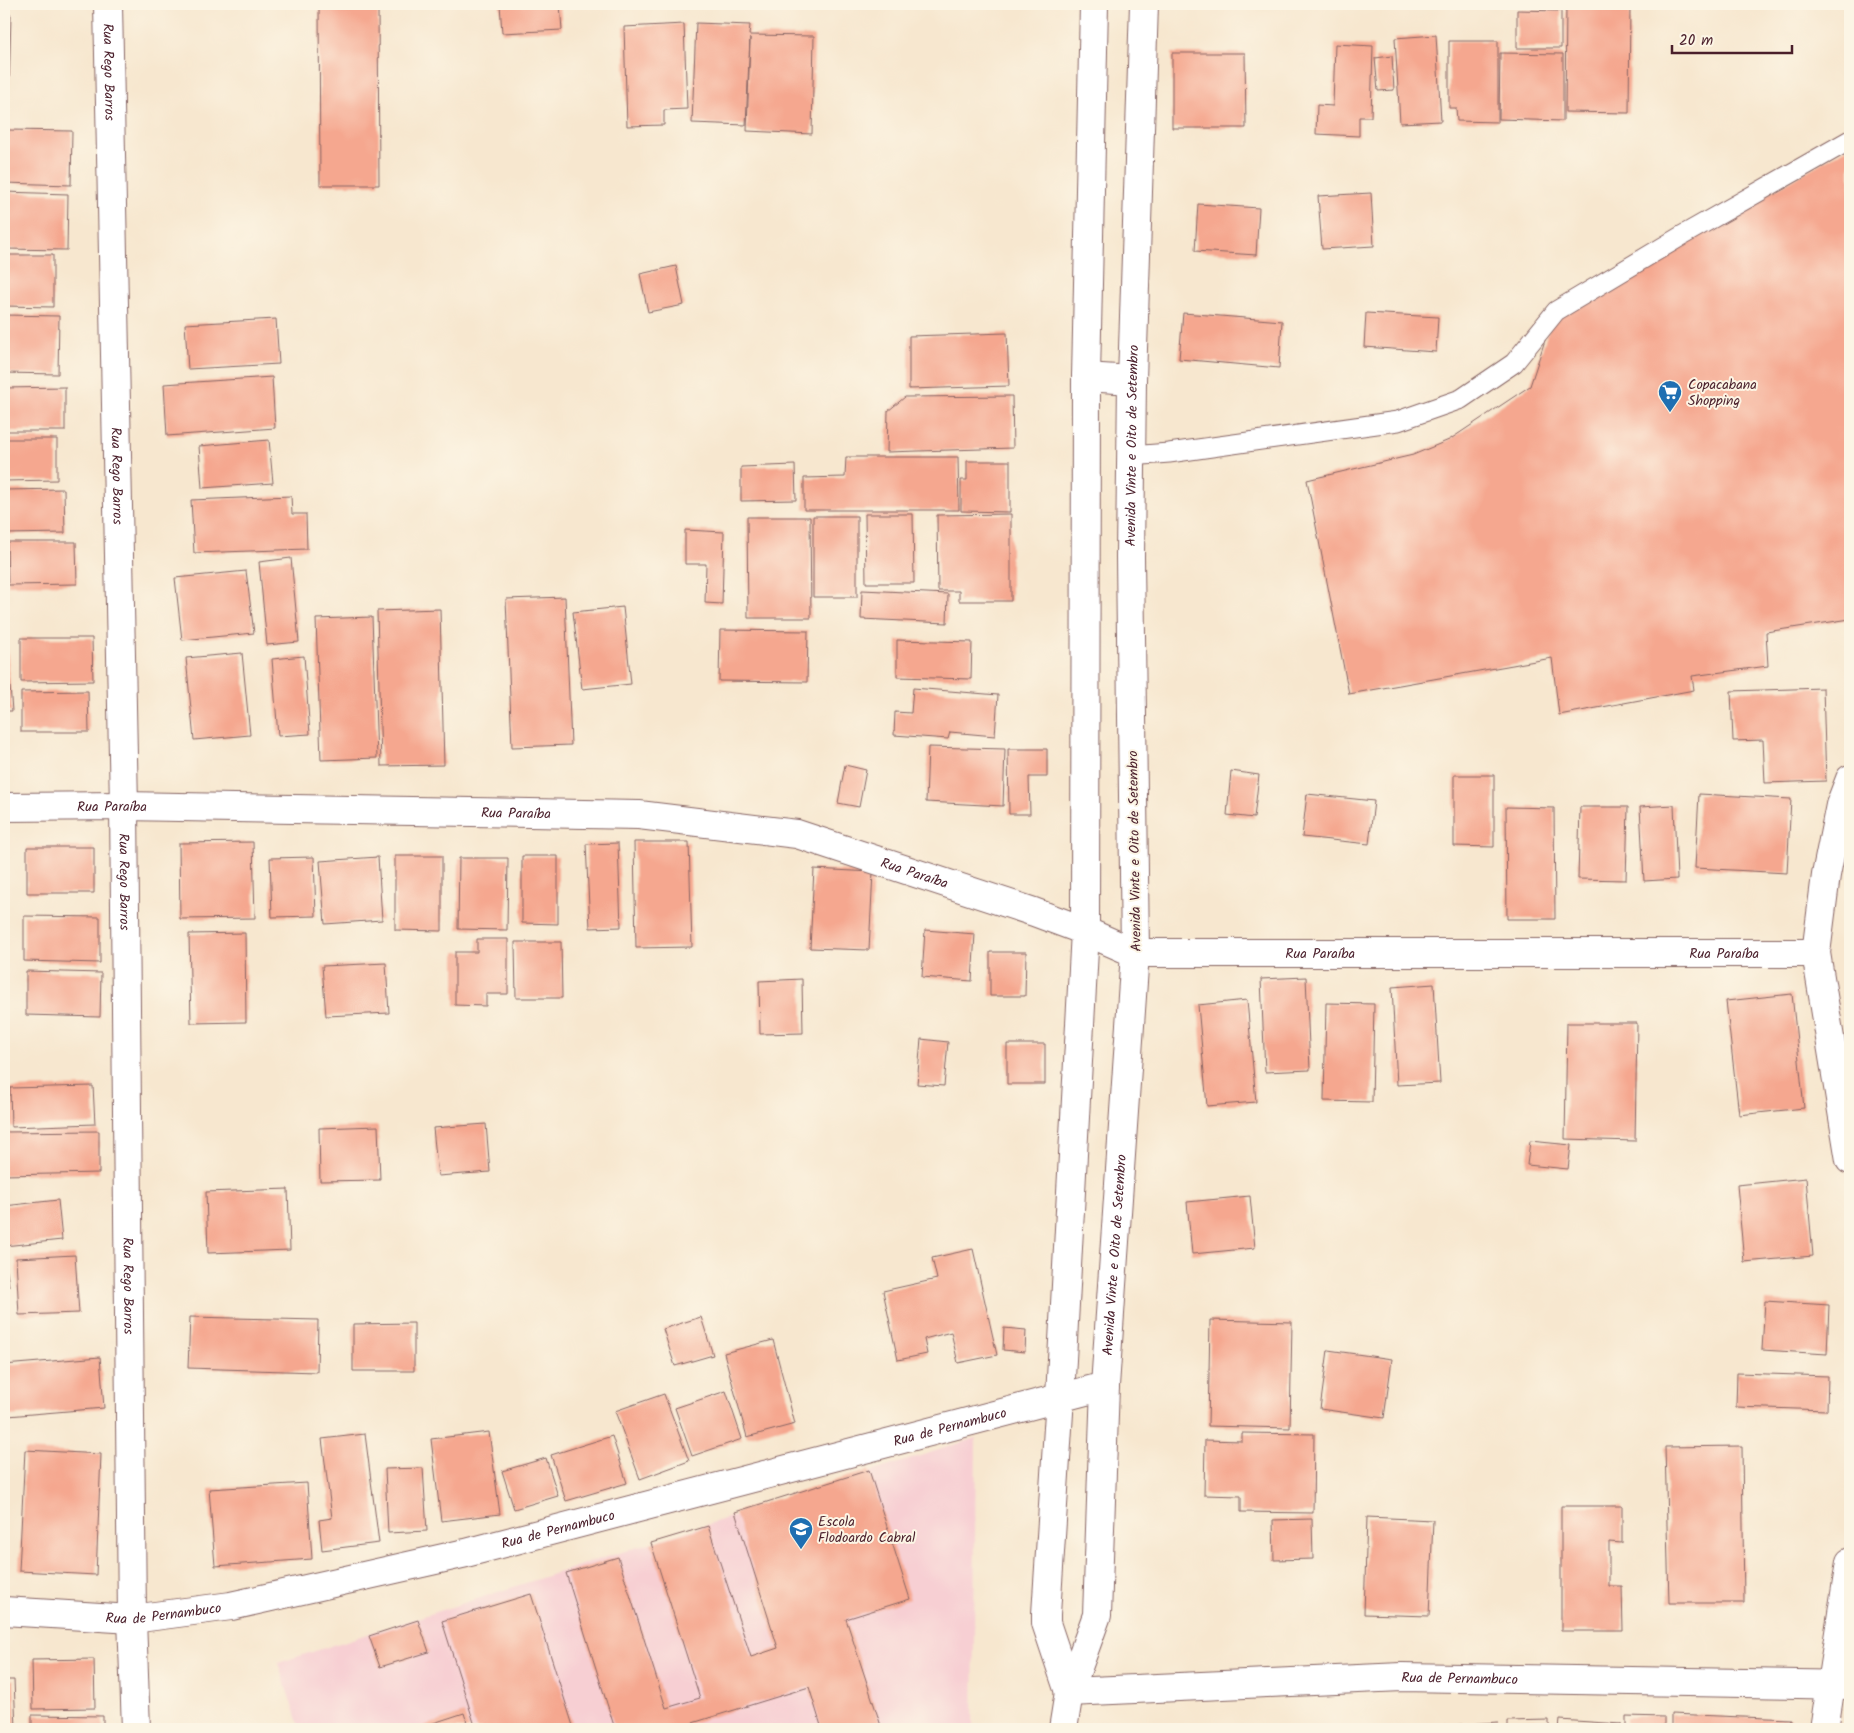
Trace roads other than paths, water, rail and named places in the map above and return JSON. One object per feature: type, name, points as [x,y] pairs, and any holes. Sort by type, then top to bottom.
[{"type":"street","name":"Rua Rego Barros","points":[[108,4],[124,806],[132,1619],[136,1729]]},
{"type":"street","name":"Avenida Vinte e Oito de Setembro","points":[[1069,1692],[1046,1622],[1085,931],[1086,377],[1094,4]]},
{"type":"street","name":"Avenida Vinte e Oito de Setembro","points":[[1063,1729],[1069,1692],[1097,1615],[1105,1386],[1136,953],[1130,557],[1132,380],[1144,4]]},
{"type":"street","points":[[1086,377],[1132,380]]},
{"type":"street","points":[[1850,779],[1840,805],[1826,875],[1816,954],[1850,1160]]},
{"type":"street","name":"Rua Paraíba","points":[[4,806],[124,806],[639,815],[797,834],[1034,912],[1136,953],[1816,954]]},
{"type":"street","name":"Rua de Pernambuco","points":[[4,1611],[132,1619],[232,1606],[466,1553],[1105,1386]]},
{"type":"street","points":[[1824,1729],[1840,1685],[1850,1562]]},
{"type":"street","name":"Rua de Pernambuco","points":[[1069,1692],[1402,1677],[1840,1685]]},
{"type":"lane","points":[[1131,456],[1169,453],[1398,421],[1461,399],[1514,363],[1556,311],[1683,235],[1850,140]]},
{"type":"place","name":"Copacabana Shopping","points":[[1670,413]]},
{"type":"place","name":"Escola Flodoardo Cabral","points":[[801,1550]]}]
